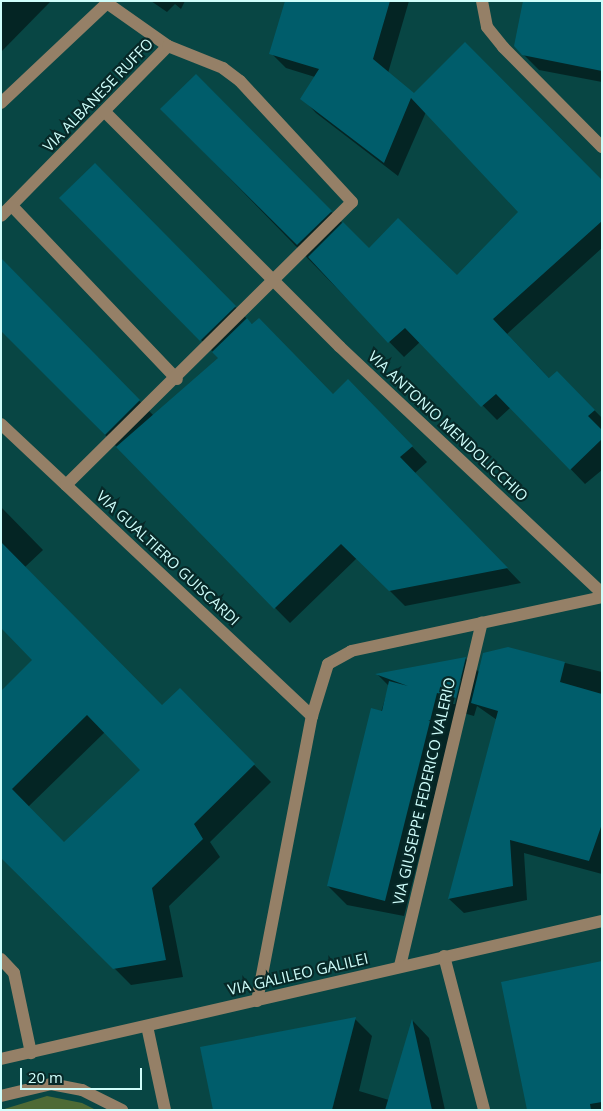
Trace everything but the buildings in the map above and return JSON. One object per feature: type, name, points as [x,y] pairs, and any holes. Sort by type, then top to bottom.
[{"type":"street","points":[[482,1],[487,27],[503,47],[602,147]]},
{"type":"street","name":"VIA ALBANESE RUFFO","points":[[1,103],[107,3],[168,46],[1,216]]},
{"type":"street","points":[[66,485],[177,379],[352,202],[275,119],[223,68],[168,46]]},
{"type":"street","name":"VIA ANTONIO MENDOLICCHIO","points":[[105,112],[275,280],[602,595]]},
{"type":"street","points":[[12,206],[177,379]]},
{"type":"street","name":"VIA GUALTIERO GUISCARDI","points":[[1,424],[312,716]]},
{"type":"street","points":[[257,1001],[312,716],[328,664],[350,651],[602,595]]},
{"type":"street","name":"VIA GIUSEPPE FEDERICO VALERIO","points":[[400,966],[482,623]]},
{"type":"street","name":"VIA GALILEO GALILEI","points":[[1,1059],[602,921]]},
{"type":"street","points":[[444,956],[484,1110]]},
{"type":"street","points":[[1,959],[14,973],[31,1053]]},
{"type":"street","points":[[147,1026],[165,1110]]},
{"type":"street","points":[[1,1096],[51,1084],[82,1090],[122,1110]]},
{"type":"green space","points":[[47,1096],[82,1103],[96,1110],[1,1110]]}]
